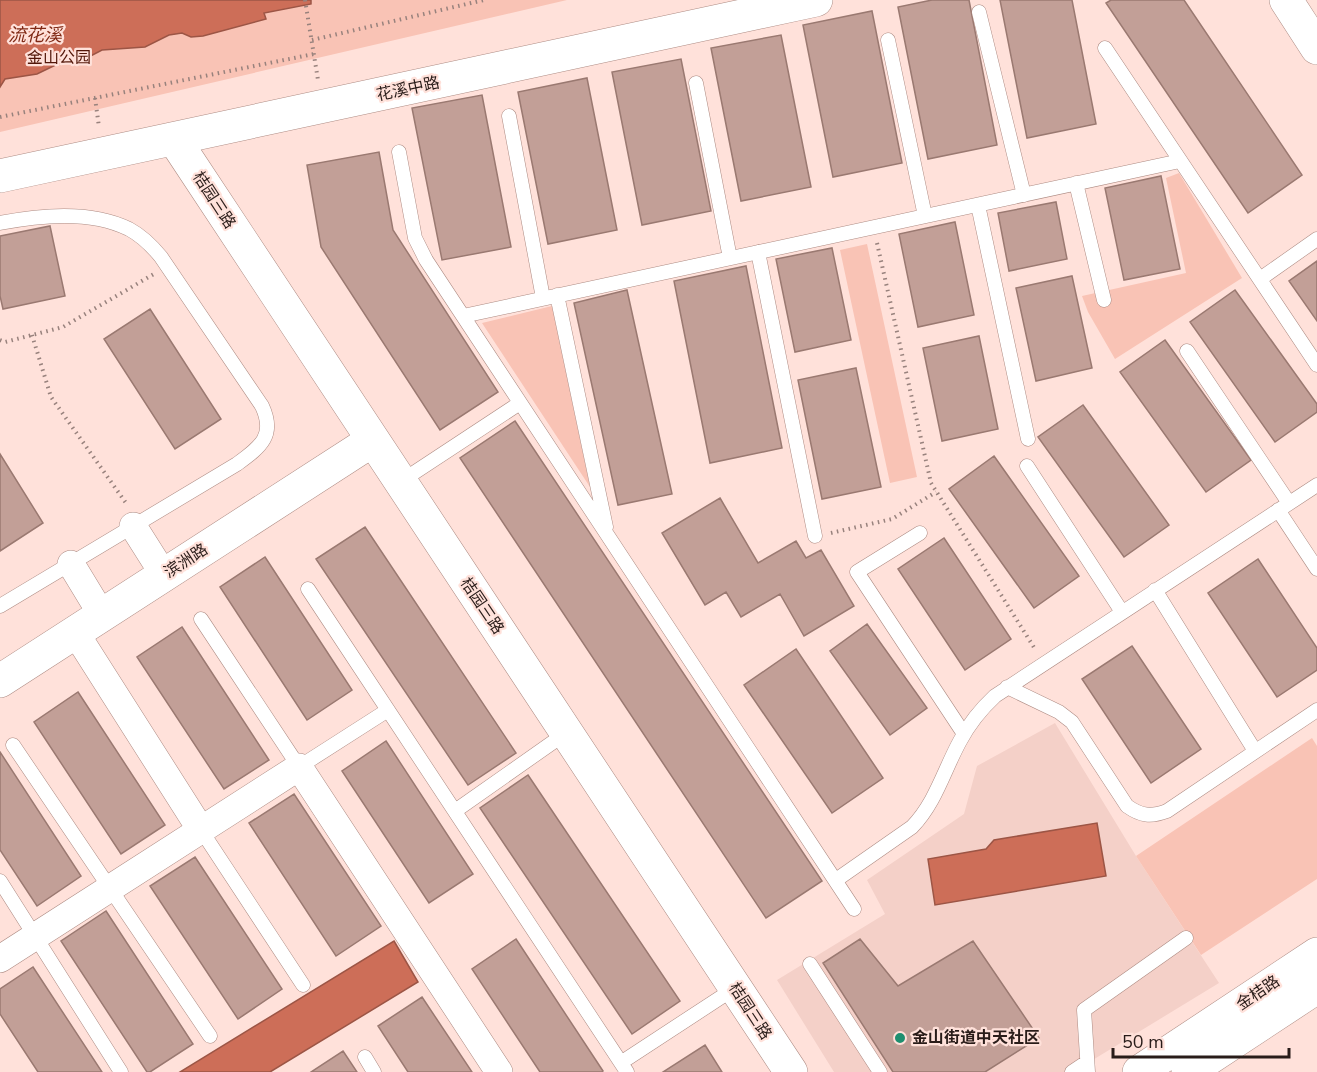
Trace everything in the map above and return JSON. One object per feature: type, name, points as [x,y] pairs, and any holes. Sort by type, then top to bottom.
[{"type":"street","name":"花溪中路","points":[[0,176],[816,0]]},
{"type":"street","points":[[1286,0],[1317,48]]},
{"type":"street","name":"桔园三路","points":[[174,139],[790,1072]]},
{"type":"street","name":"滨洲路","points":[[0,681],[373,440]]},
{"type":"street","points":[[137,524],[164,575]]},
{"type":"street","points":[[71,564],[89,623],[201,830]]},
{"type":"street","points":[[0,959],[299,767],[499,1072]]},
{"type":"street","name":"金桔路","points":[[1139,1072],[1317,954]]},
{"type":"street","points":[[1188,1072],[1317,987]]},
{"type":"lane","points":[[979,12],[1024,195]]},
{"type":"lane","points":[[888,40],[925,216]]},
{"type":"lane","points":[[1105,48],[1317,365]]},
{"type":"lane","points":[[696,83],[730,258]]},
{"type":"lane","points":[[509,117],[607,534]]},
{"type":"lane","points":[[399,152],[415,238],[426,260],[854,909]]},
{"type":"lane","points":[[463,316],[1180,161]]},
{"type":"lane","points":[[1076,183],[1104,300]]},
{"type":"lane","points":[[978,205],[1028,439]]},
{"type":"lane","points":[[0,223],[20,219],[87,218],[129,229],[149,243],[168,266],[262,406],[266,414],[267,432],[258,448],[237,464],[0,606]]},
{"type":"lane","points":[[1260,279],[1317,239]]},
{"type":"lane","points":[[758,252],[815,536]]},
{"type":"lane","points":[[1187,351],[1283,507],[1317,569]]},
{"type":"lane","points":[[400,482],[520,403]]},
{"type":"lane","points":[[1027,466],[1122,612]]},
{"type":"lane","points":[[836,880],[912,827],[921,818],[942,781],[964,734],[981,710],[995,696],[1317,485]]},
{"type":"lane","points":[[920,532],[857,572],[964,734]]},
{"type":"lane","points":[[308,589],[624,1067],[735,988]]},
{"type":"lane","points":[[1155,590],[1255,751]]},
{"type":"lane","points":[[201,619],[299,767],[388,710]]},
{"type":"lane","points":[[1007,687],[1059,712],[1072,722],[1127,806],[1145,815],[1156,815],[1167,811],[1317,710]]},
{"type":"lane","points":[[455,811],[566,733]]},
{"type":"lane","points":[[13,745],[210,1036]]},
{"type":"lane","points":[[201,830],[303,985]]},
{"type":"lane","points":[[0,881],[121,1072]]},
{"type":"lane","points":[[1072,1072],[1087,1067],[1084,1010],[1186,938]]},
{"type":"lane","points":[[810,964],[880,1072]]},
{"type":"lane","points":[[365,1057],[374,1072]]},
{"type":"path","points":[[0,117],[314,54],[305,0]]},
{"type":"path","points":[[312,40],[484,0]]},
{"type":"path","points":[[873,227],[931,483],[1044,663]]},
{"type":"path","points":[[0,340],[5,342],[63,327],[168,266]]},
{"type":"path","points":[[32,335],[51,397],[137,524]]},
{"type":"path","points":[[815,536],[891,519],[936,492]]},
{"type":"shaded area","points":[[1055,723],[1136,856],[1219,983],[1073,1072],[834,1072],[777,980],[885,914],[867,880],[964,814],[977,766]]},
{"type":"green space","name":"金山公园","points":[[0,0],[567,0],[0,132]]},
{"type":"green space","points":[[1179,173],[1242,278],[1115,359],[1088,312],[1082,296],[1186,273],[1166,178]]},
{"type":"green space","points":[[867,244],[917,477],[890,483],[840,250]]},
{"type":"green space","points":[[552,306],[590,487],[482,323]]},
{"type":"green space","points":[[1312,738],[1317,746],[1317,879],[1201,955],[1136,856]]},
{"type":"water","name":"流花溪","points":[[0,0],[311,0],[311,4],[264,13],[266,19],[203,36],[191,37],[182,33],[169,35],[145,47],[102,50],[83,60],[72,57],[37,74],[5,79],[0,87]]},
{"type":"water","points":[[1097,823],[1106,876],[935,905],[928,859],[986,849],[994,840]]},
{"type":"water","points":[[394,941],[418,982],[270,1072],[180,1072]]},
{"type":"building","points":[[932,0],[969,0],[997,145],[928,159],[898,7]]},
{"type":"building","points":[[1000,0],[1072,0],[1096,124],[1027,138]]},
{"type":"building","points":[[1111,0],[1184,0],[1302,175],[1248,213],[1106,3]]},
{"type":"building","points":[[872,11],[902,163],[833,177],[803,25]]},
{"type":"building","points":[[781,35],[811,187],[741,201],[711,48]]},
{"type":"building","points":[[681,59],[711,211],[642,225],[612,72]]},
{"type":"building","points":[[587,78],[617,230],[548,244],[518,92]]},
{"type":"building","points":[[482,95],[511,247],[442,260],[412,108]]},
{"type":"building","points":[[379,152],[393,230],[498,392],[440,430],[321,247],[307,165]]},
{"type":"building","points":[[1161,176],[1180,269],[1124,280],[1105,188]]},
{"type":"building","points":[[1056,202],[1067,259],[1009,271],[998,213]]},
{"type":"building","points":[[955,222],[974,315],[918,327],[899,234]]},
{"type":"building","points":[[50,226],[65,296],[3,309],[0,296],[0,236]]},
{"type":"building","points":[[832,248],[851,340],[795,352],[776,259]]},
{"type":"building","points":[[1317,261],[1317,321],[1289,281]]},
{"type":"building","points":[[746,266],[782,448],[710,463],[674,281]]},
{"type":"building","points":[[1072,276],[1092,368],[1036,381],[1016,288]]},
{"type":"building","points":[[627,290],[672,494],[618,505],[574,303]]},
{"type":"building","points":[[1235,290],[1317,404],[1317,412],[1275,442],[1190,322]]},
{"type":"building","points":[[150,309],[221,419],[175,449],[104,339]]},
{"type":"building","points":[[979,336],[998,429],[942,441],[923,348]]},
{"type":"building","points":[[1165,340],[1251,460],[1206,492],[1120,372]]},
{"type":"building","points":[[856,368],[881,487],[822,499],[798,380]]},
{"type":"building","points":[[1083,405],[1169,525],[1124,557],[1038,437]]},
{"type":"building","points":[[515,421],[822,881],[766,918],[460,458]]},
{"type":"building","points":[[0,454],[43,523],[0,551]]},
{"type":"building","points":[[994,456],[1079,576],[1034,608],[949,489]]},
{"type":"building","points":[[720,498],[758,563],[796,541],[806,558],[821,550],[854,606],[804,636],[780,594],[741,617],[726,592],[705,605],[662,533]]},
{"type":"building","points":[[365,527],[516,753],[468,785],[316,559]]},
{"type":"building","points":[[944,538],[1011,639],[965,670],[898,569]]},
{"type":"building","points":[[265,557],[352,690],[307,720],[220,587]]},
{"type":"building","points":[[1258,559],[1317,648],[1317,670],[1277,697],[1208,593]]},
{"type":"building","points":[[867,624],[927,708],[890,735],[830,651]]},
{"type":"building","points":[[182,627],[269,760],[224,789],[137,657]]},
{"type":"building","points":[[1132,646],[1201,749],[1151,783],[1082,679]]},
{"type":"building","points":[[796,649],[883,778],[832,813],[744,685]]},
{"type":"building","points":[[78,692],[165,825],[121,854],[34,722]]},
{"type":"building","points":[[386,741],[473,874],[429,903],[342,771]]},
{"type":"building","points":[[0,752],[81,876],[37,906],[0,850]]},
{"type":"building","points":[[528,775],[680,1001],[632,1034],[480,808]]},
{"type":"building","points":[[294,794],[381,926],[336,956],[249,823]]},
{"type":"building","points":[[195,857],[282,989],[238,1019],[150,886]]},
{"type":"building","points":[[106,911],[193,1044],[150,1072],[147,1072],[61,941]]},
{"type":"building","points":[[516,939],[602,1072],[540,1072],[472,969]]},
{"type":"building","points":[[860,939],[898,986],[973,941],[1039,1038],[985,1072],[893,1072],[823,963]]},
{"type":"building","points":[[33,967],[102,1072],[38,1072],[0,1014],[0,989]]},
{"type":"building","points":[[422,997],[472,1072],[408,1072],[378,1026]]},
{"type":"building","points":[[705,1045],[722,1072],[663,1072]]},
{"type":"building","points":[[343,1051],[357,1072],[311,1072]]},
{"type":"place","name":"金山街道中天社区","points":[[900,1038]]}]
